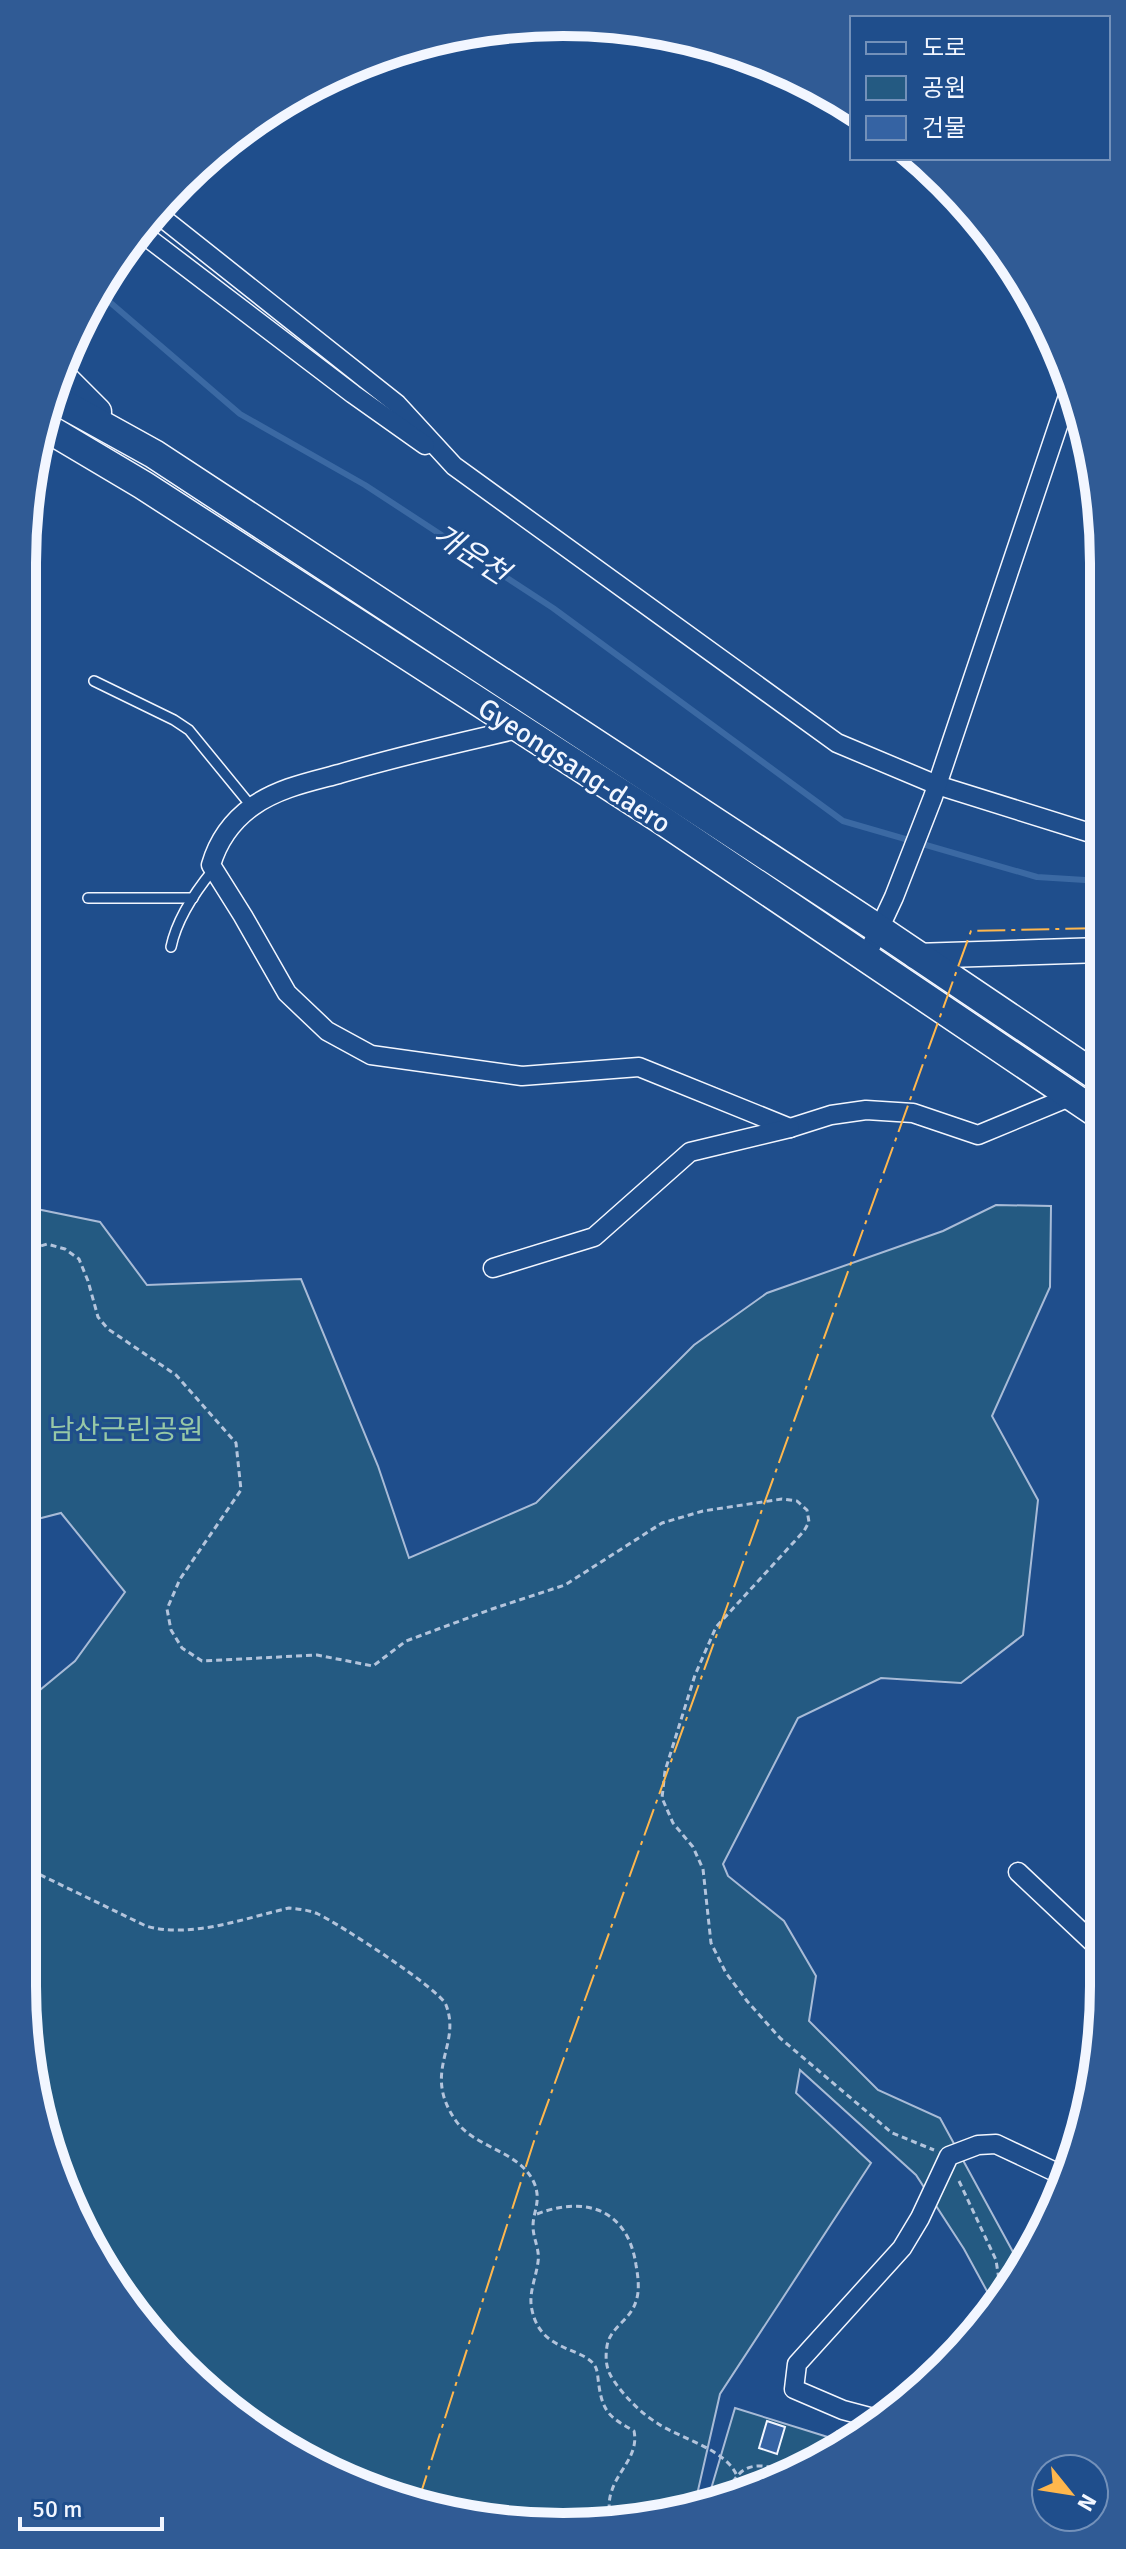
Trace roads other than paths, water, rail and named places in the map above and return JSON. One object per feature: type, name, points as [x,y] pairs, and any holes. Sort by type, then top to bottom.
[{"type":"main road","points":[[68,383],[118,432]]},
{"type":"main road","name":"Gyeongsang-daero","points":[[61,402],[118,432],[880,930],[1090,1072]]},
{"type":"main road","name":"Gyeongsang-daero","points":[[53,431],[143,485],[659,818],[1090,1108]]},
{"type":"street","points":[[164,219],[397,404],[454,466]]},
{"type":"street","points":[[148,238],[353,394],[837,743],[935,791],[1090,833]]},
{"type":"street","points":[[866,957],[894,897],[935,791],[1065,404]]},
{"type":"street","points":[[518,729],[383,761],[283,790],[252,807],[228,830],[211,865],[287,993],[327,1031],[371,1055],[522,1076],[639,1067],[790,1128]]},
{"type":"street","points":[[915,956],[1090,950]]},
{"type":"street","points":[[493,1268],[594,1237],[690,1152],[831,1115],[866,1110],[913,1113],[978,1135],[1072,1096]]},
{"type":"street","points":[[1018,1872],[1090,1940]]},
{"type":"street","points":[[867,2416],[843,2410],[794,2389],[797,2364],[902,2248],[949,2156],[978,2145],[996,2144],[1056,2172]]},
{"type":"lane","points":[[94,681],[189,730],[252,807]]},
{"type":"lane","points":[[171,947],[174,931],[213,870]]},
{"type":"lane","points":[[88,898],[193,898]]},
{"type":"waterway","name":"개운천","points":[[107,299],[240,414],[365,485],[553,608],[843,821],[1037,877],[1090,880]]},
{"type":"park label","name":"남산근린공원","points":[[126,1429]]}]
